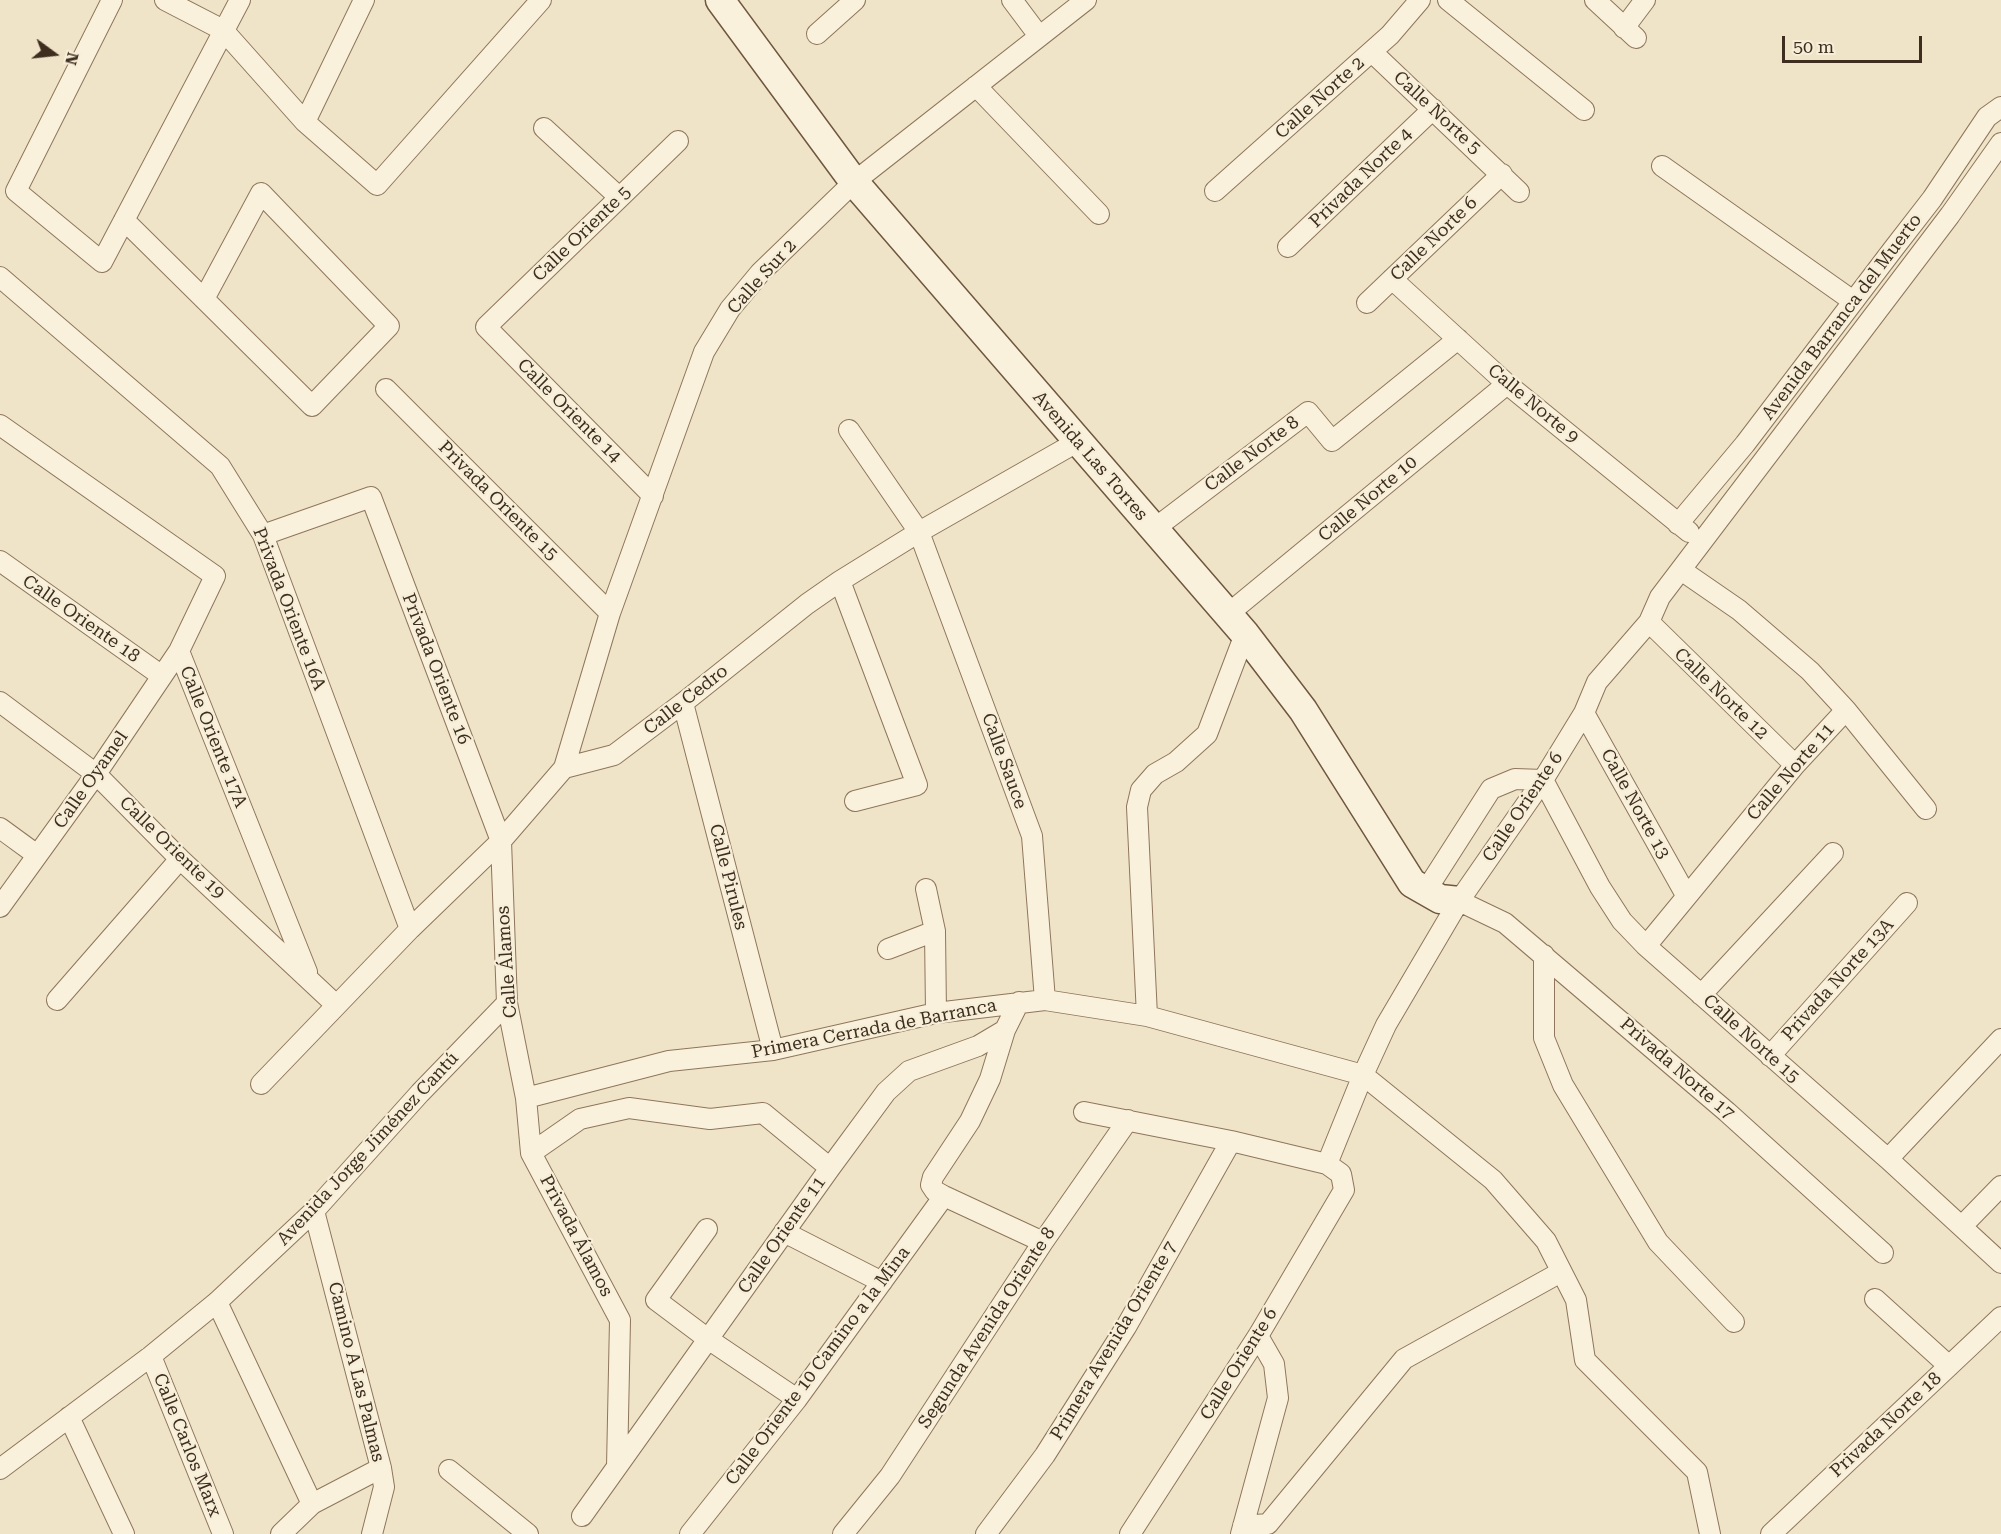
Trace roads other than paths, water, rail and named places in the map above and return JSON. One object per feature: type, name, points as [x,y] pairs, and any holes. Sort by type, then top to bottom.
[{"type":"main road","name":"Avenida Las Torres","points":[[720,0],[854,182],[1236,624],[1303,710],[1412,883],[1440,898],[1459,901]]},
{"type":"street","points":[[112,0],[16,191],[102,262],[240,0]]},
{"type":"street","points":[[165,0],[223,30],[305,122],[377,186],[541,0]]},
{"type":"street","points":[[305,122],[364,0]]},
{"type":"street","points":[[817,34],[855,0]]},
{"type":"street","points":[[1012,0],[1039,36]]},
{"type":"street","name":"Calle Sur 2","points":[[564,768],[610,613],[704,352],[730,309],[760,273],[854,182],[1086,0]]},
{"type":"street","name":"Calle Norte 2","points":[[1215,190],[1372,52],[1420,0]]},
{"type":"street","points":[[1448,0],[1584,110]]},
{"type":"street","points":[[1594,0],[1630,33],[1645,0]]},
{"type":"street","name":"Calle Norte 5","points":[[1372,52],[1519,192]]},
{"type":"street","points":[[976,86],[1099,214]]},
{"type":"street","name":"Avenida Barranca del Muerto","points":[[1678,524],[1745,444],[1932,199],[1987,117],[2001,107]]},
{"type":"street","name":"Privada Norte 4","points":[[1288,247],[1433,109]]},
{"type":"street","points":[[544,128],[620,198]]},
{"type":"street","name":"Calle Oriente 5","points":[[486,327],[678,141]]},
{"type":"street","name":"Calle Oriente 6","points":[[1130,1534],[1258,1336],[1344,1190],[1341,1174],[1327,1164],[1386,1025],[1459,901],[1543,780],[1584,713],[1597,682],[1649,622],[1660,597],[1950,215],[2001,143]]},
{"type":"street","points":[[1662,166],[1853,301]]},
{"type":"street","name":"Calle Norte 6","points":[[1367,303],[1502,174]]},
{"type":"street","points":[[124,220],[204,300],[312,406],[389,326],[261,194],[204,300]]},
{"type":"street","points":[[1932,199],[1950,215]]},
{"type":"street","name":"Privada Oriente 16A","points":[[0,277],[220,466],[263,535],[410,929]]},
{"type":"street","name":"Calle Norte 9","points":[[1392,279],[1507,384],[1678,524],[1702,541]]},
{"type":"street","name":"Calle Oriente 14","points":[[486,327],[653,496]]},
{"type":"street","name":"Calle Norte 8","points":[[1154,529],[1308,412],[1332,441],[1458,339]]},
{"type":"street","name":"Calle Norte 10","points":[[1236,624],[1507,384]]},
{"type":"street","name":"Privada Oriente 15","points":[[386,389],[610,613]]},
{"type":"street","name":"Calle Oriente 17A","points":[[0,424],[215,576],[179,651],[309,978]]},
{"type":"street","name":"Calle Sauce","points":[[849,430],[920,532],[1032,836],[1045,1000]]},
{"type":"street","name":"Calle Cedro","points":[[564,768],[614,755],[683,704],[807,604],[840,581],[1077,442]]},
{"type":"street","points":[[1745,444],[1748,468],[1755,473]]},
{"type":"street","name":"Privada Oriente 16","points":[[263,535],[371,497],[501,841]]},
{"type":"street","name":"Calle Oriente 18","points":[[0,561],[162,676]]},
{"type":"street","name":"Calle Norte 11","points":[[1646,946],[1795,765],[1846,710],[1810,672],[1739,610],[1682,570]]},
{"type":"street","points":[[840,581],[917,785],[855,801]]},
{"type":"street","name":"Calle Norte 12","points":[[1649,622],[1795,765]]},
{"type":"street","points":[[1147,1016],[1137,807],[1141,790],[1155,774],[1176,762],[1207,734],[1236,624]]},
{"type":"street","name":"Calle Oyamel","points":[[0,907],[96,774],[179,651]]},
{"type":"street","name":"Calle Oriente 19","points":[[0,702],[96,774],[180,859],[335,1004]]},
{"type":"street","name":"Calle Pirules","points":[[683,704],[773,1050]]},
{"type":"street","points":[[1846,710],[1926,809]]},
{"type":"street","name":"Calle Norte 13","points":[[1584,713],[1686,895]]},
{"type":"street","points":[[261,1084],[335,1004],[501,841],[564,768]]},
{"type":"street","points":[[1425,892],[1491,789],[1515,779],[1543,780]]},
{"type":"street","name":"Calle Norte 15","points":[[1543,780],[1600,887],[1622,921],[1646,946],[1888,1159],[2001,1263]]},
{"type":"street","points":[[0,828],[37,855]]},
{"type":"street","name":"Calle Álamos","points":[[501,841],[507,1003],[526,1098],[531,1153]]},
{"type":"street","points":[[1701,995],[1833,853]]},
{"type":"street","points":[[57,1000],[180,859]]},
{"type":"street","points":[[926,889],[935,931],[936,1013]]},
{"type":"street","name":"Privada Norte 17","points":[[1459,901],[1505,923],[1544,955],[1727,1112],[1883,1253]]},
{"type":"street","name":"Privada Norte 13A","points":[[1770,1056],[1907,903]]},
{"type":"street","points":[[888,950],[935,931]]},
{"type":"street","points":[[1544,955],[1544,1038],[1563,1085],[1658,1242],[1734,1322]]},
{"type":"street","name":"Primera Cerrada de Barranca","points":[[526,1098],[669,1060],[773,1050],[936,1013],[1045,1000],[1147,1016],[1363,1075]]},
{"type":"street","points":[[1019,1002],[1005,1030],[990,1079],[970,1121],[933,1178],[931,1185],[935,1191],[944,1196],[1043,1242]]},
{"type":"street","name":"Avenida Jorge Jiménez Cantú","points":[[0,1469],[151,1356],[217,1302],[314,1211],[420,1093],[507,1003]]},
{"type":"street","name":"Calle Oriente 11","points":[[582,1516],[886,1092],[909,1071],[978,1046],[1005,1030]]},
{"type":"street","points":[[1888,1159],[2001,1039]]},
{"type":"street","points":[[1363,1075],[1493,1180],[1546,1241],[1576,1300],[1585,1360],[1696,1472],[1710,1534]]},
{"type":"street","points":[[531,1153],[580,1119],[629,1108],[710,1119],[763,1113],[830,1168]]},
{"type":"street","points":[[1084,1112],[1231,1141],[1327,1164]]},
{"type":"street","name":"Segunda Avenida Oriente 8","points":[[843,1534],[890,1476],[1043,1242],[1128,1120]]},
{"type":"street","name":"Primera Avenida Oriente 7","points":[[986,1534],[1045,1455],[1120,1337],[1231,1141]]},
{"type":"street","name":"Privada Álamos","points":[[531,1153],[620,1320],[617,1467]]},
{"type":"street","points":[[1962,1226],[2001,1186]]},
{"type":"street","name":"Calle Oriente 10 Camino a la Mina","points":[[690,1534],[797,1399],[944,1196]]},
{"type":"street","name":"Camino A Las Palmas","points":[[314,1211],[381,1468],[384,1487],[377,1531]]},
{"type":"street","points":[[707,1229],[656,1300],[708,1339],[797,1399]]},
{"type":"street","points":[[784,1232],[882,1282]]},
{"type":"street","points":[[1258,1336],[1274,1364],[1278,1398],[1242,1530],[1268,1524],[1404,1359],[1561,1272]]},
{"type":"street","points":[[1875,1299],[1949,1366]]},
{"type":"street","points":[[217,1302],[312,1504]]},
{"type":"street","name":"Privada Norte 18","points":[[1771,1534],[2001,1317]]},
{"type":"street","name":"Calle Carlos Marx","points":[[151,1356],[222,1534]]},
{"type":"street","points":[[69,1417],[124,1534]]},
{"type":"street","points":[[281,1534],[312,1504],[381,1468]]},
{"type":"street","points":[[450,1470],[528,1534]]}]
